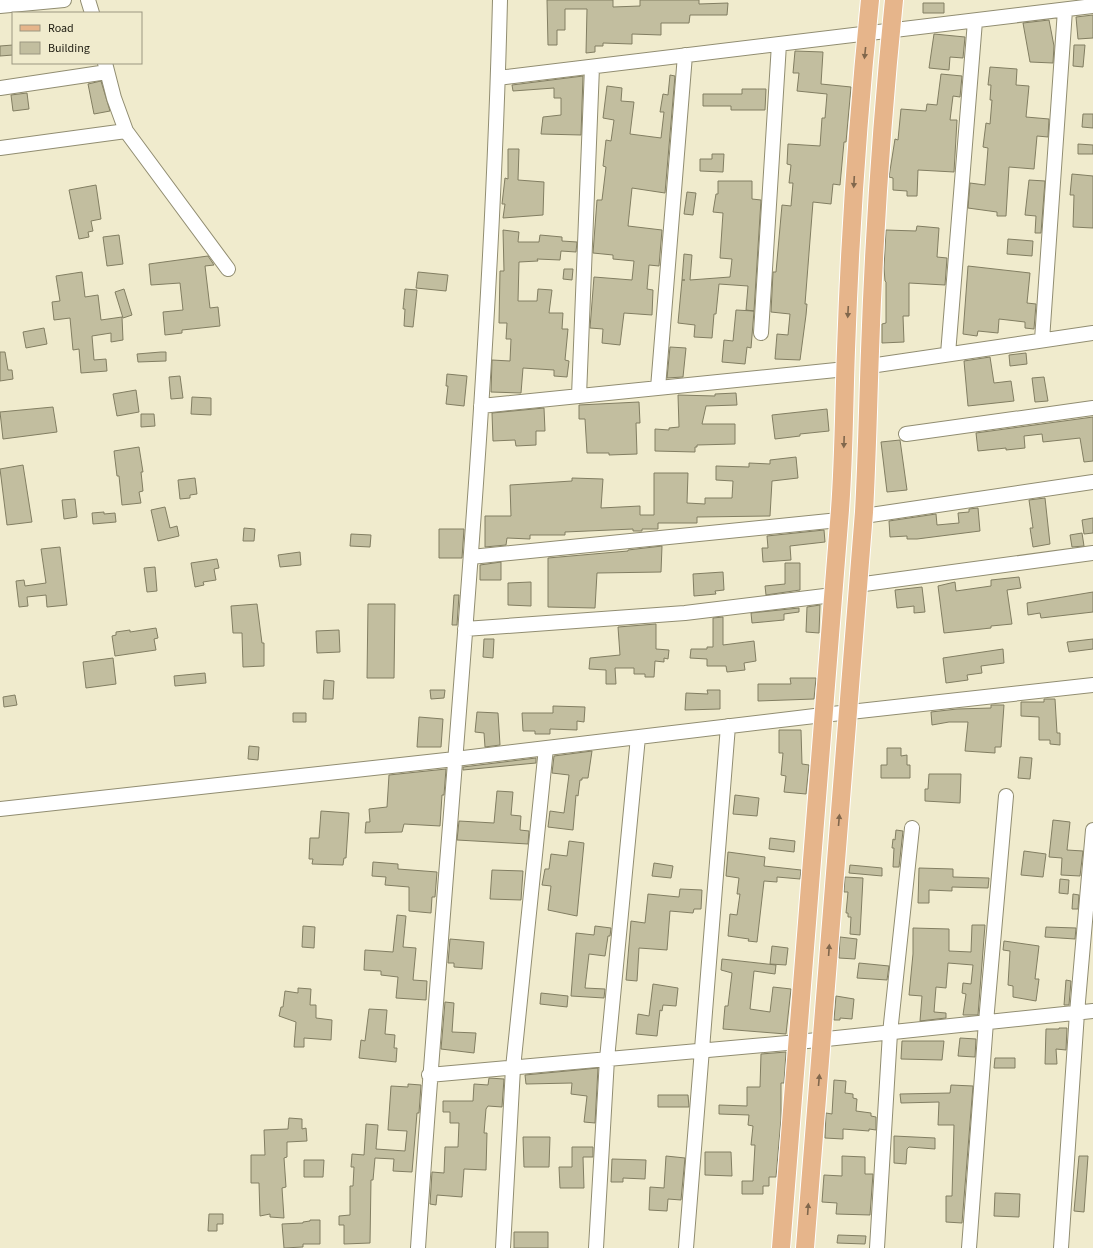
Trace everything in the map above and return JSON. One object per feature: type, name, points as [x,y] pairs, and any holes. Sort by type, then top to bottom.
[{"type":"main road","points":[[781,1248],[845,443],[846,370],[855,174],[870,0]]},
{"type":"main road","points":[[805,1248],[857,585],[864,516],[878,176],[894,0]]},
{"type":"street","points":[[0,6],[64,0]]},
{"type":"street","points":[[88,0],[92,12]]},
{"type":"street","points":[[418,1248],[429,1075],[466,629],[481,406],[498,78],[500,0]]},
{"type":"street","points":[[498,78],[1093,6]]},
{"type":"street","points":[[1042,340],[1066,10]]},
{"type":"street","points":[[948,354],[975,21]]},
{"type":"street","points":[[761,333],[780,44]]},
{"type":"street","points":[[658,388],[686,55]]},
{"type":"street","points":[[579,396],[592,66]]},
{"type":"street","points":[[0,88],[106,68],[126,131],[228,269]]},
{"type":"street","points":[[0,148],[126,131]]},
{"type":"street","points":[[870,366],[1093,333]]},
{"type":"street","points":[[481,406],[846,370]]},
{"type":"street","points":[[906,434],[1093,408]]},
{"type":"street","points":[[864,516],[1093,482]]},
{"type":"street","points":[[471,557],[839,520]]},
{"type":"street","points":[[857,585],[1093,553]]},
{"type":"street","points":[[466,629],[685,613],[832,595]]},
{"type":"street","points":[[0,809],[455,759],[823,714],[1093,685]]},
{"type":"street","points":[[686,1248],[728,726]]},
{"type":"street","points":[[596,1248],[607,1059],[638,737]]},
{"type":"street","points":[[503,1248],[513,1068],[546,748]]},
{"type":"street","points":[[969,1248],[986,1022],[1006,796]]},
{"type":"street","points":[[876,1248],[890,1032],[912,828]]},
{"type":"street","points":[[1061,1248],[1077,1013],[1093,830]]},
{"type":"street","points":[[429,1075],[822,1040],[1093,1011]]},
{"type":"building","points":[[547,0],[613,0],[613,7],[640,6],[640,0],[699,0],[699,4],[728,3],[727,15],[690,15],[689,23],[661,23],[661,35],[632,34],[632,44],[603,43],[603,46],[595,46],[595,52],[586,53],[587,9],[565,9],[565,30],[557,30],[557,45],[548,45]]},
{"type":"building","points":[[923,3],[944,3],[944,13],[923,13]]},
{"type":"building","points":[[1093,15],[1093,38],[1078,39],[1076,17]]},
{"type":"building","points":[[1049,20],[1054,46],[1053,63],[1030,62],[1023,23]]},
{"type":"building","points":[[934,34],[965,37],[963,58],[950,57],[949,70],[929,68]]},
{"type":"building","points":[[12,45],[12,55],[0,56],[0,46]]},
{"type":"building","points":[[1074,45],[1085,45],[1083,67],[1073,66]]},
{"type":"building","points":[[795,51],[823,52],[821,84],[851,87],[840,185],[833,184],[831,204],[813,202],[805,304],[807,304],[800,360],[775,359],[777,334],[788,335],[790,314],[771,312],[773,272],[776,272],[782,205],[791,206],[793,183],[789,183],[791,165],[787,164],[788,144],[820,146],[822,118],[825,118],[827,94],[797,91],[799,73],[793,73]]},
{"type":"building","points":[[990,67],[1017,69],[1016,85],[1029,86],[1026,117],[1049,119],[1048,137],[1037,136],[1034,169],[1009,167],[1006,216],[997,216],[997,212],[968,208],[970,183],[985,185],[988,148],[983,147],[986,123],[990,124],[992,100],[990,100],[991,85],[988,85]]},
{"type":"building","points":[[941,74],[962,76],[960,97],[953,96],[950,120],[957,120],[954,172],[918,170],[917,196],[907,196],[907,191],[893,190],[893,178],[889,177],[895,139],[898,140],[901,109],[926,111],[927,104],[937,105]]},
{"type":"building","points":[[670,75],[675,76],[665,193],[632,188],[628,226],[662,230],[659,266],[649,265],[647,289],[653,290],[652,315],[624,313],[620,345],[602,343],[603,329],[590,328],[594,277],[632,280],[634,261],[613,259],[613,255],[593,253],[597,200],[602,200],[606,167],[603,166],[606,140],[611,141],[614,120],[603,118],[607,86],[622,88],[621,101],[634,102],[630,134],[661,138],[664,112],[660,112],[663,94],[668,95]]},
{"type":"building","points":[[583,76],[581,135],[541,134],[543,117],[561,115],[561,98],[554,98],[554,88],[513,91],[512,85]]},
{"type":"building","points":[[101,81],[110,111],[94,114],[88,84]]},
{"type":"building","points":[[742,89],[766,89],[765,110],[731,110],[731,106],[703,106],[703,94],[742,94]]},
{"type":"building","points":[[27,93],[29,109],[13,111],[11,95]]},
{"type":"building","points":[[1083,114],[1093,114],[1093,128],[1082,127]]},
{"type":"building","points":[[1078,144],[1093,145],[1093,154],[1078,154]]},
{"type":"building","points":[[508,149],[519,149],[518,180],[544,182],[543,215],[503,218],[505,204],[502,204],[505,178],[508,179]]},
{"type":"building","points":[[712,154],[724,154],[723,172],[700,171],[700,159],[712,159]]},
{"type":"building","points":[[1072,174],[1093,176],[1093,228],[1073,227],[1074,195],[1070,195]]},
{"type":"building","points":[[1029,180],[1045,181],[1041,233],[1035,233],[1036,216],[1025,215]]},
{"type":"building","points":[[718,181],[752,181],[752,199],[761,200],[754,311],[746,310],[748,286],[719,284],[712,338],[694,337],[695,325],[678,323],[684,254],[692,255],[690,280],[730,277],[732,259],[720,258],[723,213],[713,212],[716,194],[718,194]]},
{"type":"building","points":[[96,185],[101,219],[91,221],[93,231],[88,232],[89,237],[79,239],[69,190]]},
{"type":"building","points":[[687,192],[696,193],[693,215],[684,214]]},
{"type":"building","points":[[917,226],[939,228],[937,257],[947,258],[945,285],[909,283],[909,316],[903,316],[904,342],[882,343],[882,324],[886,323],[886,282],[884,268],[886,230],[916,231]]},
{"type":"building","points":[[503,230],[519,232],[518,242],[539,242],[540,235],[562,237],[562,241],[577,242],[576,252],[561,251],[560,260],[537,259],[538,261],[519,262],[518,301],[537,301],[538,289],[552,290],[549,313],[563,313],[562,329],[568,329],[565,360],[569,361],[567,377],[554,376],[554,370],[523,368],[521,393],[491,392],[492,360],[510,361],[511,339],[506,339],[507,323],[499,323],[500,271],[504,271]]},
{"type":"building","points":[[119,235],[123,264],[107,266],[103,237]]},
{"type":"building","points":[[1008,239],[1033,241],[1032,256],[1007,254]]},
{"type":"building","points":[[208,256],[214,265],[205,266],[210,308],[218,307],[220,326],[182,330],[182,333],[165,335],[163,312],[183,310],[180,283],[151,285],[149,264]]},
{"type":"building","points":[[968,266],[1030,273],[1027,303],[1036,304],[1034,329],[1025,328],[1025,322],[999,319],[998,333],[978,331],[977,336],[963,334]]},
{"type":"building","points":[[564,269],[573,269],[572,280],[563,279]]},
{"type":"building","points":[[82,272],[85,297],[98,295],[101,320],[122,317],[123,340],[111,342],[111,333],[92,336],[94,360],[106,359],[107,371],[81,373],[79,349],[73,350],[70,318],[54,320],[52,302],[60,301],[56,276]]},
{"type":"building","points":[[418,272],[448,275],[446,291],[416,288]]},
{"type":"building","points":[[124,289],[132,315],[123,318],[115,292]]},
{"type":"building","points":[[405,289],[417,290],[413,327],[404,326],[405,309],[403,309]]},
{"type":"building","points":[[736,310],[754,311],[751,348],[747,347],[745,364],[722,362],[724,340],[733,341]]},
{"type":"building","points":[[44,328],[47,344],[26,348],[23,332]]},
{"type":"building","points":[[670,347],[686,348],[683,377],[667,378]]},
{"type":"building","points":[[0,352],[5,352],[8,370],[12,370],[13,379],[0,381]]},
{"type":"building","points":[[166,352],[166,361],[138,362],[137,354]]},
{"type":"building","points":[[1026,353],[1027,364],[1010,366],[1009,355]]},
{"type":"building","points":[[990,357],[994,383],[1011,381],[1014,401],[968,406],[964,361]]},
{"type":"building","points":[[447,374],[467,376],[464,406],[446,404],[448,386],[446,386]]},
{"type":"building","points":[[180,376],[183,398],[171,399],[169,377]]},
{"type":"building","points":[[1044,377],[1048,401],[1035,402],[1032,378]]},
{"type":"building","points":[[136,390],[139,412],[117,416],[113,394]]},
{"type":"building","points":[[736,393],[737,405],[706,406],[702,424],[735,424],[735,444],[697,445],[697,447],[695,447],[695,452],[655,451],[655,429],[669,430],[669,428],[679,427],[678,395],[715,396],[715,394]]},
{"type":"building","points":[[192,397],[211,398],[211,415],[191,414]]},
{"type":"building","points":[[639,402],[640,423],[636,423],[637,454],[609,455],[609,453],[587,453],[585,419],[579,419],[579,405]]},
{"type":"building","points":[[53,407],[57,432],[3,439],[0,412]]},
{"type":"building","points":[[544,408],[545,431],[536,431],[536,445],[516,446],[515,440],[493,441],[492,413]]},
{"type":"building","points":[[827,409],[829,431],[800,434],[800,436],[775,439],[772,415]]},
{"type":"building","points":[[141,414],[154,414],[155,426],[141,427]]},
{"type":"building","points":[[1093,417],[1093,461],[1084,462],[1080,438],[1043,442],[1042,434],[1024,436],[1025,448],[1006,450],[1006,448],[978,451],[976,433]]},
{"type":"building","points":[[900,440],[907,490],[887,492],[881,442]]},
{"type":"building","points":[[139,447],[143,472],[141,472],[143,491],[139,492],[141,503],[122,505],[119,476],[117,476],[114,451]]},
{"type":"building","points":[[796,457],[798,478],[772,481],[770,516],[697,517],[697,523],[658,523],[658,529],[642,529],[642,531],[633,531],[633,529],[565,532],[565,535],[530,535],[530,539],[507,538],[506,545],[485,547],[485,516],[511,516],[510,485],[572,481],[572,478],[603,479],[601,508],[640,506],[640,515],[654,515],[654,473],[688,473],[687,503],[705,504],[705,498],[732,498],[733,481],[716,480],[716,466],[749,467],[749,463],[770,464],[770,460]]},
{"type":"building","points":[[23,465],[32,522],[7,525],[0,469]]},
{"type":"building","points":[[195,478],[197,494],[190,495],[190,498],[180,499],[178,480]]},
{"type":"building","points":[[1045,498],[1050,544],[1033,547],[1030,528],[1033,528],[1029,500]]},
{"type":"building","points":[[75,499],[77,517],[64,519],[62,500]]},
{"type":"building","points":[[165,507],[170,528],[177,526],[179,536],[158,541],[151,510]]},
{"type":"building","points":[[978,508],[980,531],[917,539],[907,539],[907,536],[890,537],[889,521],[936,514],[937,525],[959,523],[958,513],[969,512],[969,509]]},
{"type":"building","points":[[104,512],[104,514],[115,513],[116,522],[93,524],[92,513]]},
{"type":"building","points":[[1093,518],[1093,533],[1084,534],[1082,520]]},
{"type":"building","points":[[244,528],[255,529],[254,541],[243,541]]},
{"type":"building","points":[[439,529],[464,529],[462,558],[439,558]]},
{"type":"building","points":[[824,530],[825,542],[790,546],[791,560],[763,562],[762,548],[768,548],[767,536]]},
{"type":"building","points":[[1082,533],[1084,546],[1072,547],[1070,535]]},
{"type":"building","points":[[351,534],[371,535],[370,547],[350,546]]},
{"type":"building","points":[[662,546],[661,572],[597,573],[595,608],[548,607],[548,558],[628,551]]},
{"type":"building","points":[[60,547],[67,605],[47,607],[46,595],[27,597],[28,606],[19,607],[16,581],[24,580],[25,586],[46,583],[41,549]]},
{"type":"building","points":[[300,552],[301,565],[280,567],[278,555]]},
{"type":"building","points":[[217,559],[219,568],[214,569],[216,580],[203,582],[204,585],[195,587],[191,563]]},
{"type":"building","points":[[501,562],[501,580],[480,580],[480,565]]},
{"type":"building","points":[[785,563],[800,563],[800,590],[766,595],[765,586],[785,584]]},
{"type":"building","points":[[155,567],[157,591],[147,592],[144,568]]},
{"type":"building","points":[[723,572],[724,590],[715,591],[716,594],[694,596],[693,574]]},
{"type":"building","points":[[1019,577],[1021,588],[1007,590],[1012,624],[991,626],[991,628],[944,633],[938,586],[955,582],[956,591],[991,586],[991,580]]},
{"type":"building","points":[[531,582],[531,606],[508,605],[508,583]]},
{"type":"building","points":[[922,587],[925,612],[914,613],[914,606],[897,608],[895,590]]},
{"type":"building","points":[[1093,592],[1093,612],[1041,618],[1040,613],[1028,615],[1027,603]]},
{"type":"building","points":[[454,595],[459,595],[457,625],[452,625]]},
{"type":"building","points":[[257,604],[262,643],[264,643],[264,666],[243,667],[242,633],[233,633],[231,606]]},
{"type":"building","points":[[368,604],[395,604],[394,678],[367,678]]},
{"type":"building","points":[[820,605],[819,633],[806,632],[807,607]]},
{"type":"building","points":[[799,608],[799,612],[784,614],[784,620],[752,623],[751,613]]},
{"type":"building","points":[[723,617],[723,645],[754,641],[756,661],[744,663],[745,670],[727,672],[726,666],[707,666],[707,659],[690,658],[691,649],[707,649],[707,647],[713,647],[713,618]]},
{"type":"building","points":[[656,624],[656,649],[669,650],[668,659],[664,658],[664,662],[655,661],[654,677],[645,677],[645,674],[634,674],[634,668],[615,668],[616,684],[606,684],[606,670],[589,669],[590,658],[620,655],[618,627]]},
{"type":"building","points":[[156,628],[158,638],[154,639],[156,650],[115,656],[112,636],[116,635],[116,632],[130,630],[130,632]]},
{"type":"building","points":[[339,630],[340,652],[317,653],[316,631]]},
{"type":"building","points":[[484,639],[494,639],[493,658],[483,657]]},
{"type":"building","points":[[1093,639],[1093,649],[1069,652],[1067,642]]},
{"type":"building","points":[[1003,649],[1004,663],[981,666],[982,673],[967,675],[968,680],[946,683],[943,658]]},
{"type":"building","points":[[113,658],[116,684],[86,688],[83,662]]},
{"type":"building","points":[[205,673],[206,683],[175,686],[174,676]]},
{"type":"building","points":[[790,678],[816,678],[814,699],[758,701],[758,684],[791,684]]},
{"type":"building","points":[[324,680],[334,681],[333,699],[323,699]]},
{"type":"building","points":[[430,690],[445,690],[444,698],[431,699]]},
{"type":"building","points":[[707,690],[720,690],[720,709],[685,710],[686,693],[708,694]]},
{"type":"building","points":[[15,695],[17,705],[4,707],[3,697]]},
{"type":"building","points":[[1044,699],[1055,699],[1057,733],[1060,733],[1060,745],[1050,744],[1050,740],[1039,740],[1039,717],[1021,716],[1021,702],[1044,702]]},
{"type":"building","points":[[991,705],[1004,705],[1001,747],[995,747],[995,753],[965,751],[968,722],[949,722],[932,725],[931,712],[957,709],[991,708]]},
{"type":"building","points":[[553,706],[585,707],[584,722],[577,721],[577,730],[550,729],[550,734],[535,734],[535,731],[523,731],[522,713],[553,713]]},
{"type":"building","points":[[477,712],[498,713],[500,745],[485,747],[484,733],[475,732]]},
{"type":"building","points":[[293,713],[306,713],[306,722],[293,722]]},
{"type":"building","points":[[419,717],[443,719],[441,747],[417,747]]},
{"type":"building","points":[[779,730],[801,730],[802,764],[809,765],[806,794],[784,792],[786,776],[781,775],[783,753],[779,753]]},
{"type":"building","points":[[249,746],[259,747],[258,760],[248,759]]},
{"type":"building","points":[[887,748],[901,748],[901,756],[907,755],[907,765],[910,765],[910,778],[881,778],[881,765],[887,765]]},
{"type":"building","points":[[592,751],[588,778],[582,778],[582,780],[580,780],[578,796],[576,795],[573,830],[548,827],[550,811],[564,813],[569,775],[552,773],[554,756]]},
{"type":"building","points":[[1020,757],[1032,758],[1030,779],[1018,778]]},
{"type":"building","points":[[536,758],[536,763],[463,770],[463,767]]},
{"type":"building","points":[[446,769],[444,795],[442,795],[440,826],[404,824],[402,832],[365,833],[366,822],[370,822],[369,809],[387,807],[389,775]]},
{"type":"building","points":[[929,774],[961,774],[960,803],[925,801],[925,789],[928,789]]},
{"type":"building","points":[[497,791],[513,792],[511,815],[521,816],[520,830],[529,831],[528,844],[457,840],[459,821],[494,823]]},
{"type":"building","points":[[735,795],[759,798],[757,816],[733,814]]},
{"type":"building","points":[[321,811],[349,813],[346,858],[344,858],[343,865],[312,864],[313,859],[309,859],[310,838],[319,838]]},
{"type":"building","points":[[1053,820],[1070,822],[1067,850],[1083,851],[1080,876],[1061,875],[1062,858],[1049,857]]},
{"type":"building","points":[[896,830],[903,831],[899,867],[893,867],[894,848],[892,848]]},
{"type":"building","points":[[770,838],[795,841],[794,852],[769,849]]},
{"type":"building","points":[[569,841],[584,843],[577,916],[548,910],[551,886],[542,885],[545,869],[549,869],[551,854],[567,856]]},
{"type":"building","points":[[1024,851],[1046,854],[1043,877],[1021,875]]},
{"type":"building","points":[[728,852],[765,857],[764,866],[801,870],[800,879],[777,877],[777,882],[764,881],[757,942],[748,941],[749,939],[728,936],[730,914],[737,915],[740,894],[737,894],[739,878],[726,876]]},
{"type":"building","points":[[373,862],[398,864],[398,869],[437,872],[435,897],[432,897],[431,913],[409,911],[409,887],[385,885],[386,877],[372,876]]},
{"type":"building","points":[[654,863],[673,866],[671,878],[652,876]]},
{"type":"building","points":[[850,865],[882,868],[882,876],[849,873]]},
{"type":"building","points":[[919,868],[953,869],[953,877],[989,878],[988,888],[952,887],[952,891],[929,890],[929,903],[918,903]]},
{"type":"building","points":[[492,870],[523,871],[521,900],[490,899]]},
{"type":"building","points":[[845,877],[863,878],[860,935],[850,934],[851,917],[848,917],[848,913],[846,913],[848,892],[844,892]]},
{"type":"building","points":[[1060,879],[1069,880],[1068,894],[1059,893]]},
{"type":"building","points":[[680,889],[702,890],[701,909],[694,909],[693,913],[670,911],[667,950],[639,948],[637,981],[626,980],[631,921],[645,923],[648,894],[679,897]]},
{"type":"building","points":[[1073,894],[1079,895],[1078,909],[1072,909]]},
{"type":"building","points":[[397,915],[406,916],[403,947],[416,948],[413,980],[427,981],[426,1000],[396,998],[398,977],[381,975],[381,971],[364,970],[365,950],[393,952]]},
{"type":"building","points":[[972,925],[985,925],[978,1015],[963,1015],[966,994],[962,993],[963,983],[971,984],[973,965],[948,963],[946,988],[936,987],[934,1012],[946,1013],[946,1018],[920,1021],[922,996],[909,995],[913,954],[913,928],[949,929],[949,951],[971,952]]},
{"type":"building","points":[[303,926],[315,927],[314,948],[302,947]]},
{"type":"building","points":[[595,926],[611,928],[610,936],[608,936],[605,956],[589,954],[585,988],[605,989],[604,998],[571,996],[576,933],[594,935]]},
{"type":"building","points":[[1046,927],[1076,928],[1075,939],[1045,937]]},
{"type":"building","points":[[840,937],[857,939],[855,959],[839,958]]},
{"type":"building","points":[[450,939],[484,942],[482,969],[454,967],[454,963],[448,963]]},
{"type":"building","points":[[1004,941],[1039,946],[1035,979],[1039,979],[1036,1001],[1013,997],[1013,986],[1008,985],[1010,951],[1003,950]]},
{"type":"building","points":[[772,946],[788,948],[786,965],[770,964]]},
{"type":"building","points":[[722,959],[776,965],[775,974],[754,971],[750,1009],[770,1012],[773,987],[791,989],[786,1034],[723,1029],[725,1006],[728,1006],[732,973],[721,970]]},
{"type":"building","points":[[859,963],[889,966],[887,980],[857,978]]},
{"type":"building","points":[[1066,980],[1071,981],[1069,1005],[1064,1005]]},
{"type":"building","points":[[653,984],[678,988],[676,1006],[663,1005],[662,1011],[660,1010],[657,1036],[636,1034],[638,1014],[649,1016]]},
{"type":"building","points":[[298,988],[311,989],[310,1005],[316,1005],[316,1018],[332,1020],[331,1040],[304,1038],[304,1047],[294,1047],[296,1022],[279,1016],[281,1007],[283,1007],[285,991],[298,993]]},
{"type":"building","points":[[541,993],[568,996],[567,1007],[540,1004]]},
{"type":"building","points":[[836,996],[854,999],[852,1019],[840,1018],[840,1020],[834,1020]]},
{"type":"building","points":[[445,1002],[454,1003],[452,1032],[476,1033],[474,1053],[441,1049]]},
{"type":"building","points":[[369,1009],[387,1010],[385,1034],[395,1035],[394,1048],[397,1048],[396,1062],[359,1058],[361,1040],[365,1041]]},
{"type":"building","points":[[1067,1028],[1066,1050],[1056,1049],[1057,1064],[1045,1064],[1046,1029]]},
{"type":"building","points":[[960,1038],[976,1039],[975,1057],[958,1056]]},
{"type":"building","points":[[902,1041],[944,1041],[942,1060],[901,1059]]},
{"type":"building","points":[[786,1052],[784,1083],[781,1083],[781,1119],[776,1177],[769,1177],[769,1186],[763,1186],[763,1194],[742,1194],[742,1181],[753,1181],[755,1145],[751,1145],[753,1126],[748,1125],[749,1115],[719,1114],[719,1105],[747,1106],[747,1087],[760,1087],[761,1054]]},
{"type":"building","points":[[995,1058],[1015,1058],[1015,1068],[994,1068]]},
{"type":"building","points":[[598,1068],[595,1123],[584,1122],[587,1096],[571,1094],[572,1083],[526,1084],[525,1075]]},
{"type":"building","points":[[489,1078],[504,1079],[502,1107],[488,1106],[486,1109],[484,1133],[487,1133],[486,1170],[464,1169],[462,1197],[437,1195],[436,1205],[430,1204],[432,1172],[444,1173],[445,1147],[458,1147],[459,1123],[450,1123],[450,1112],[443,1112],[443,1101],[473,1101],[474,1084],[488,1085]]},
{"type":"building","points":[[834,1080],[846,1081],[845,1093],[853,1094],[853,1098],[857,1099],[856,1111],[871,1113],[871,1116],[876,1117],[876,1130],[869,1129],[869,1131],[843,1129],[843,1139],[825,1138],[826,1113],[832,1114]]},
{"type":"building","points":[[408,1084],[421,1085],[412,1172],[393,1171],[394,1159],[375,1158],[373,1180],[371,1180],[370,1243],[344,1244],[344,1225],[339,1225],[339,1216],[350,1215],[350,1186],[353,1186],[354,1167],[351,1167],[352,1154],[364,1155],[366,1124],[378,1125],[376,1149],[405,1151],[407,1131],[388,1130],[391,1086],[408,1087]]},
{"type":"building","points":[[951,1085],[973,1086],[962,1223],[946,1222],[946,1196],[952,1196],[954,1125],[938,1125],[939,1102],[901,1103],[900,1094],[950,1093]]},
{"type":"building","points":[[658,1095],[688,1095],[689,1107],[658,1107]]},
{"type":"building","points":[[289,1118],[302,1119],[302,1129],[306,1128],[307,1141],[287,1142],[287,1157],[284,1158],[286,1187],[282,1188],[284,1218],[270,1217],[270,1214],[260,1216],[259,1183],[251,1183],[251,1155],[265,1155],[264,1130],[288,1129]]},
{"type":"building","points":[[894,1136],[935,1138],[935,1149],[909,1147],[907,1149],[906,1164],[894,1163]]},
{"type":"building","points":[[523,1137],[550,1137],[549,1167],[524,1167]]},
{"type":"building","points":[[572,1147],[593,1147],[593,1157],[583,1157],[584,1188],[560,1188],[559,1167],[572,1167]]},
{"type":"building","points":[[705,1152],[731,1152],[732,1176],[705,1175]]},
{"type":"building","points":[[666,1156],[685,1158],[681,1200],[668,1199],[667,1211],[649,1210],[650,1187],[664,1188]]},
{"type":"building","points":[[842,1156],[865,1157],[865,1174],[873,1174],[870,1215],[836,1214],[837,1203],[822,1202],[824,1175],[842,1176]]},
{"type":"building","points":[[1079,1156],[1088,1156],[1084,1212],[1074,1211]]},
{"type":"building","points":[[612,1159],[646,1160],[645,1179],[623,1178],[623,1182],[611,1182]]},
{"type":"building","points":[[304,1160],[324,1160],[323,1177],[304,1177]]},
{"type":"building","points":[[995,1193],[1020,1194],[1019,1217],[994,1216]]},
{"type":"building","points":[[209,1214],[223,1214],[223,1224],[217,1224],[217,1231],[208,1231]]},
{"type":"building","points":[[310,1220],[320,1220],[320,1244],[303,1244],[303,1247],[284,1248],[282,1224],[303,1223]]},
{"type":"building","points":[[514,1232],[548,1232],[548,1248],[514,1248]]},
{"type":"building","points":[[838,1235],[866,1236],[865,1244],[837,1243]]}]
